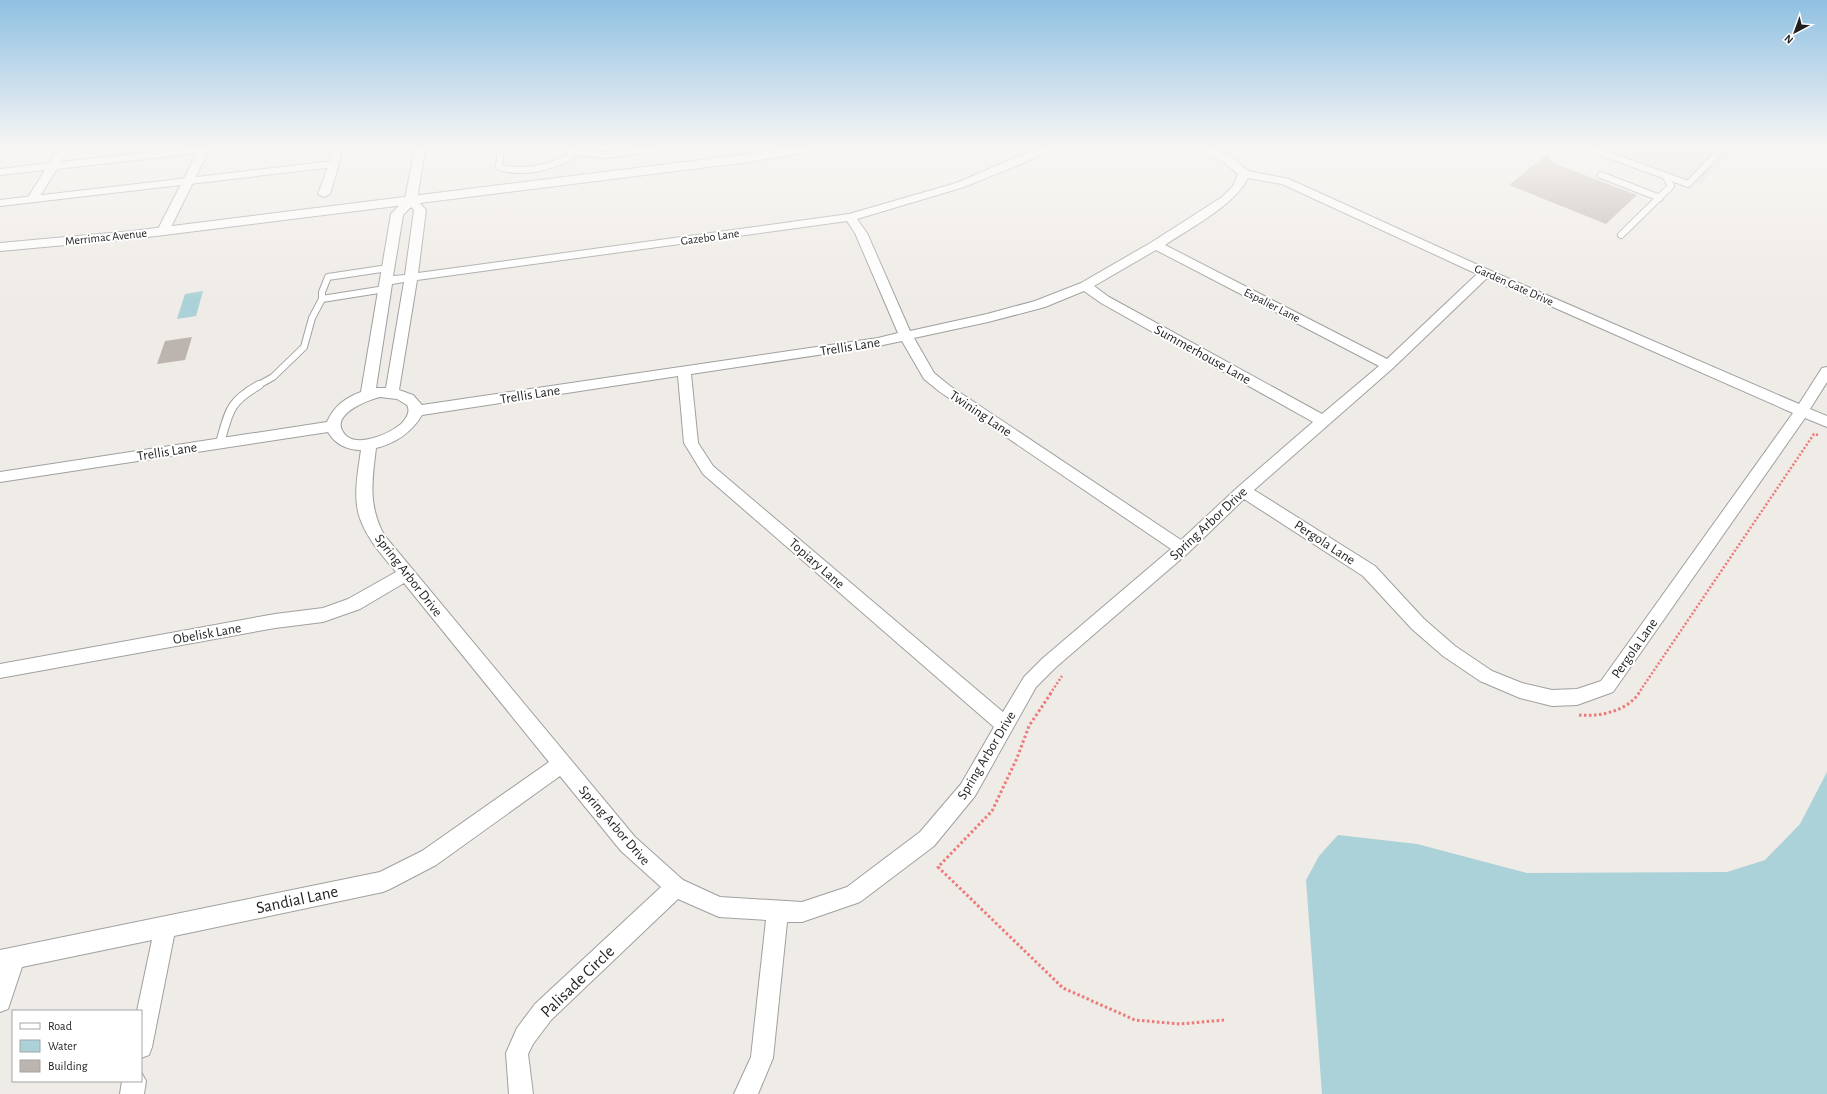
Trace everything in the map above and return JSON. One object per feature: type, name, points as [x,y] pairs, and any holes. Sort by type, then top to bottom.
[{"type":"street","points":[[163,231],[179,199]]},
{"type":"street","name":"Merrimac Avenue","points":[[0,247],[163,231],[419,199]]},
{"type":"street","name":"Gazebo Lane","points":[[386,285],[411,277],[850,217],[910,199]]},
{"type":"street","name":"Trellis Lane","points":[[415,411],[878,342],[988,318],[1040,304],[1085,286],[1156,246],[1226,199]]},
{"type":"street","name":"Garden Gate Drive","points":[[1325,199],[1485,273],[1827,422]]},
{"type":"street","points":[[368,395],[397,214],[411,200],[420,210],[411,277],[392,392]]},
{"type":"street","name":"Twining Lane","points":[[850,217],[861,233],[906,336],[929,376],[945,389],[1182,549]]},
{"type":"street","name":"Espalier Lane","points":[[1156,246],[1388,365]]},
{"type":"street","name":"Spring Arbor Drive","points":[[369,444],[364,485],[365,501],[369,520],[378,539],[628,844],[654,870],[676,886],[719,906],[802,912],[853,895],[927,839],[968,790],[1030,682],[1049,663],[1182,549],[1242,491],[1388,365],[1485,273]]},
{"type":"street","name":"Summerhouse Lane","points":[[1085,286],[1105,300],[1322,421]]},
{"type":"street","name":"Topiary Lane","points":[[684,371],[691,443],[698,458],[708,470],[1005,725]]},
{"type":"street","name":"Pergola Lane","points":[[1242,491],[1308,530],[1369,571],[1418,624],[1449,651],[1486,676],[1520,690],[1552,698],[1577,697],[1607,688],[1802,411],[1827,372]]},
{"type":"street","points":[[392,392],[402,394],[409,398],[414,404],[415,411],[412,420],[400,432],[382,441],[369,444],[347,442],[335,433],[334,426],[340,411],[357,399],[368,395],[392,392]]},
{"type":"street","name":"Trellis Lane","points":[[0,477],[334,426]]},
{"type":"street","name":"Obelisk Lane","points":[[0,671],[275,620],[323,615],[354,604],[406,574]]},
{"type":"street","name":"Sandial Lane","points":[[7,960],[383,882],[429,858],[562,764]]},
{"type":"street","name":"Palisade Circle","points":[[521,1094],[517,1053],[525,1036],[543,1012],[676,886]]},
{"type":"street","points":[[746,1094],[762,1058],[778,910]]},
{"type":"street","points":[[142,1042],[166,926]]},
{"type":"street","points":[[0,1001],[7,960]]},
{"type":"street","points":[[132,1094],[134,1082]]},
{"type":"lane","points":[[0,203],[33,199]]},
{"type":"lane","points":[[1621,235],[1659,199]]},
{"type":"lane","points":[[220,443],[230,409],[244,394],[273,377],[304,347],[312,318],[322,299],[322,292],[328,277],[388,268]]},
{"type":"lane","points":[[322,299],[386,285]]},
{"type":"path","points":[[1572,714],[1586,716],[1619,709],[1633,702],[1814,434],[1820,435]]},
{"type":"path","points":[[1065,672],[1029,726],[1017,758],[992,811],[938,868],[1062,988],[1135,1020],[1180,1024],[1224,1020]]},
{"type":"water","points":[[203,291],[196,316],[177,319],[185,294]]},
{"type":"water","points":[[1827,772],[1827,1094],[1322,1094],[1306,880],[1319,856],[1338,835],[1417,844],[1527,873],[1727,872],[1765,860],[1800,824]]},
{"type":"building","points":[[1544,199],[1633,199],[1606,224]]},
{"type":"building","points":[[192,337],[185,360],[157,364],[165,341]]}]
